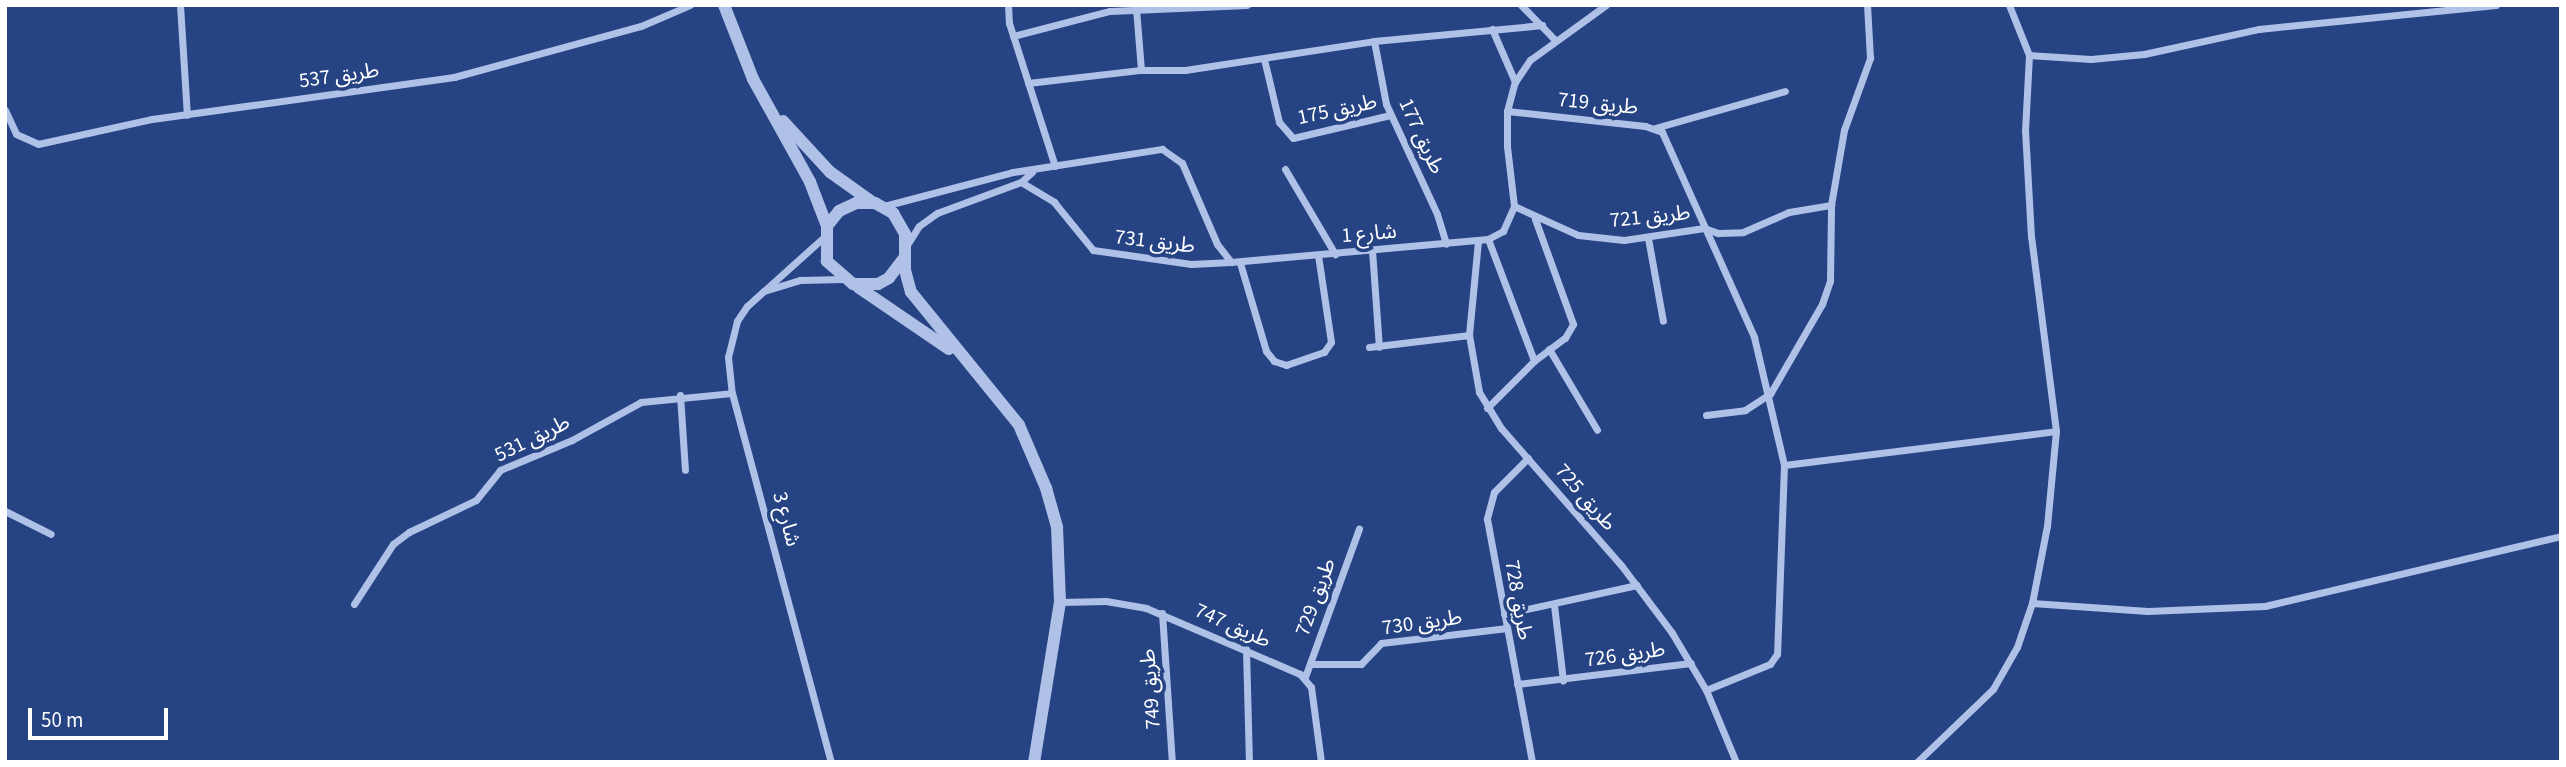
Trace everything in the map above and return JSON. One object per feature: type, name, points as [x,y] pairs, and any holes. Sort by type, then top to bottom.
[{"type":"street","points":[[180,5],[187,115]]},
{"type":"street","name":"طريق 537","points":[[5,110],[16,134],[38,144],[187,115],[453,77],[641,26],[690,5]]},
{"type":"street","points":[[724,5],[765,99],[810,182],[826,232],[827,261],[848,282],[967,362]]},
{"type":"street","points":[[1008,5],[1013,36],[1055,166]]},
{"type":"street","points":[[1013,36],[1084,15],[1136,8],[1247,5]]},
{"type":"street","points":[[1521,5],[1555,40]]},
{"type":"street","points":[[1534,361],[1488,239],[1503,230],[1514,206],[1507,111],[1515,82],[1530,60],[1606,5]]},
{"type":"street","points":[[1706,415],[1745,410],[1770,394],[1811,325],[1830,281],[1831,205],[1844,130],[1870,58],[1867,5]]},
{"type":"street","points":[[1917,762],[1993,688],[2017,647],[2032,603],[2047,526],[2056,431],[2031,237],[2025,131],[2029,55],[2008,5]]},
{"type":"street","points":[[2029,55],[2091,59],[2144,54],[2259,29],[2496,5]]},
{"type":"street","points":[[1136,8],[1141,70]]},
{"type":"street","points":[[1028,83],[1141,70],[1185,70],[1374,41],[1542,25]]},
{"type":"street","points":[[1492,29],[1515,82]]},
{"type":"street","name":"طريق 177","points":[[1374,41],[1390,115],[1423,181],[1446,243]]},
{"type":"street","name":"طريق 175","points":[[1264,59],[1279,122],[1293,138],[1390,115]]},
{"type":"street","points":[[1654,128],[1784,91]]},
{"type":"street","points":[[765,99],[810,153],[901,223],[907,281],[917,302],[1019,425],[1046,488],[1057,527],[1060,602],[1034,762]]},
{"type":"street","name":"طريق 719","points":[[1507,111],[1654,128],[1668,139],[1704,228],[1754,337],[1770,394],[1784,465],[1777,654],[1769,664],[1706,690]]},
{"type":"street","points":[[826,232],[847,206],[879,205],[1013,172],[1032,172],[1148,149],[1174,153],[1217,244],[1235,262],[1269,357],[1286,365],[1325,352],[1331,342],[1318,256]]},
{"type":"street","points":[[1286,169],[1335,254]]},
{"type":"street","points":[[761,293],[800,280],[878,284],[890,278],[919,226],[937,213],[1021,181],[1032,172]]},
{"type":"street","name":"طريق 731","points":[[1021,181],[1054,202],[1093,250],[1191,264],[1235,262]]},
{"type":"street","name":"طريق 721","points":[[1514,206],[1535,219],[1590,237],[1648,238],[1704,228],[1717,233],[1742,232],[1789,212],[1831,205]]},
{"type":"street","points":[[1487,408],[1534,361],[1570,332],[1572,315],[1535,219]]},
{"type":"street","name":"شارع 3","points":[[826,232],[742,313],[730,338],[732,393],[831,762]]},
{"type":"street","points":[[1648,238],[1662,321]]},
{"type":"street","name":"شارع 1","points":[[1235,262],[1488,239]]},
{"type":"street","name":"طريق 725","points":[[1478,241],[1469,335],[1472,370],[1487,408],[1637,586],[1691,663],[1706,690],[1736,762]]},
{"type":"street","points":[[1372,250],[1379,347]]},
{"type":"street","points":[[1369,347],[1469,335]]},
{"type":"street","points":[[1549,349],[1597,430]]},
{"type":"street","name":"طريق 531","points":[[354,604],[393,544],[409,532],[476,500],[500,470],[572,440],[641,402],[680,395],[732,393]]},
{"type":"street","points":[[680,395],[685,470]]},
{"type":"street","points":[[1784,465],[2056,431]]},
{"type":"street","name":"طريق 728","points":[[1528,458],[1499,484],[1488,510],[1531,762]]},
{"type":"street","points":[[5,511],[51,534]]},
{"type":"street","name":"طريق 729","points":[[1305,677],[1359,529]]},
{"type":"street","points":[[2032,603],[2148,611],[2265,606],[2561,536]]},
{"type":"street","points":[[1504,614],[1637,586]]},
{"type":"street","name":"طريق 747","points":[[1060,602],[1106,601],[1162,613],[1305,677]]},
{"type":"street","name":"طريق 726","points":[[1554,605],[1563,680]]},
{"type":"street","name":"طريق 749","points":[[1162,613],[1172,762]]},
{"type":"street","name":"طريق 730","points":[[1310,664],[1361,664],[1377,644],[1507,628]]},
{"type":"street","points":[[1246,649],[1249,762]]},
{"type":"street","name":"طريق 726","points":[[1517,684],[1691,663]]},
{"type":"street","points":[[1305,677],[1312,693],[1321,762]]}]
